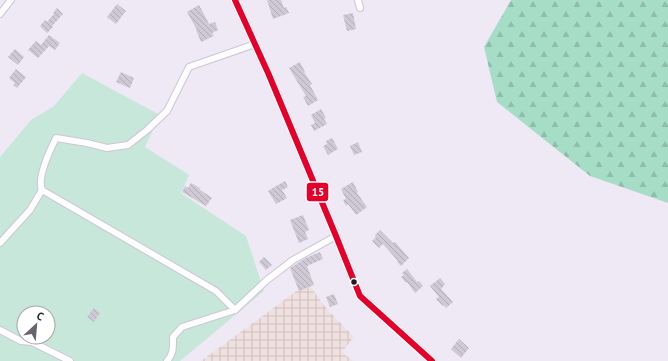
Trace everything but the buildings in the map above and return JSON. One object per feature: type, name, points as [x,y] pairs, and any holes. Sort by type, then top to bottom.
[{"type":"street","points":[[0,14],[11,0]]},
{"type":"street","points":[[235,0],[269,75],[360,296],[432,361]]},
{"type":"street","points":[[358,0],[360,8]]},
{"type":"street","points":[[235,310],[216,290],[42,190],[40,186],[45,162],[56,138],[107,148],[128,146],[167,111],[189,67],[255,44]]},
{"type":"street","points":[[0,243],[30,210],[42,190]]},
{"type":"street","points":[[167,361],[170,359],[173,349],[173,337],[182,327],[235,310],[293,260],[336,236]]},
{"type":"street","points":[[0,330],[21,341],[32,342],[70,361]]},
{"type":"shaded area","points":[[310,286],[326,308],[354,337],[342,352],[353,361],[201,361],[298,290]]},
{"type":"green space","points":[[511,0],[668,0],[668,203],[590,176],[497,102],[484,47]]},
{"type":"green space","points":[[82,73],[160,115],[145,147],[189,175],[181,193],[246,236],[264,291],[180,361],[0,361],[0,157],[31,120],[54,106]]},
{"type":"transit line","name":"15","points":[[235,0],[269,75],[360,296],[432,361]]}]
